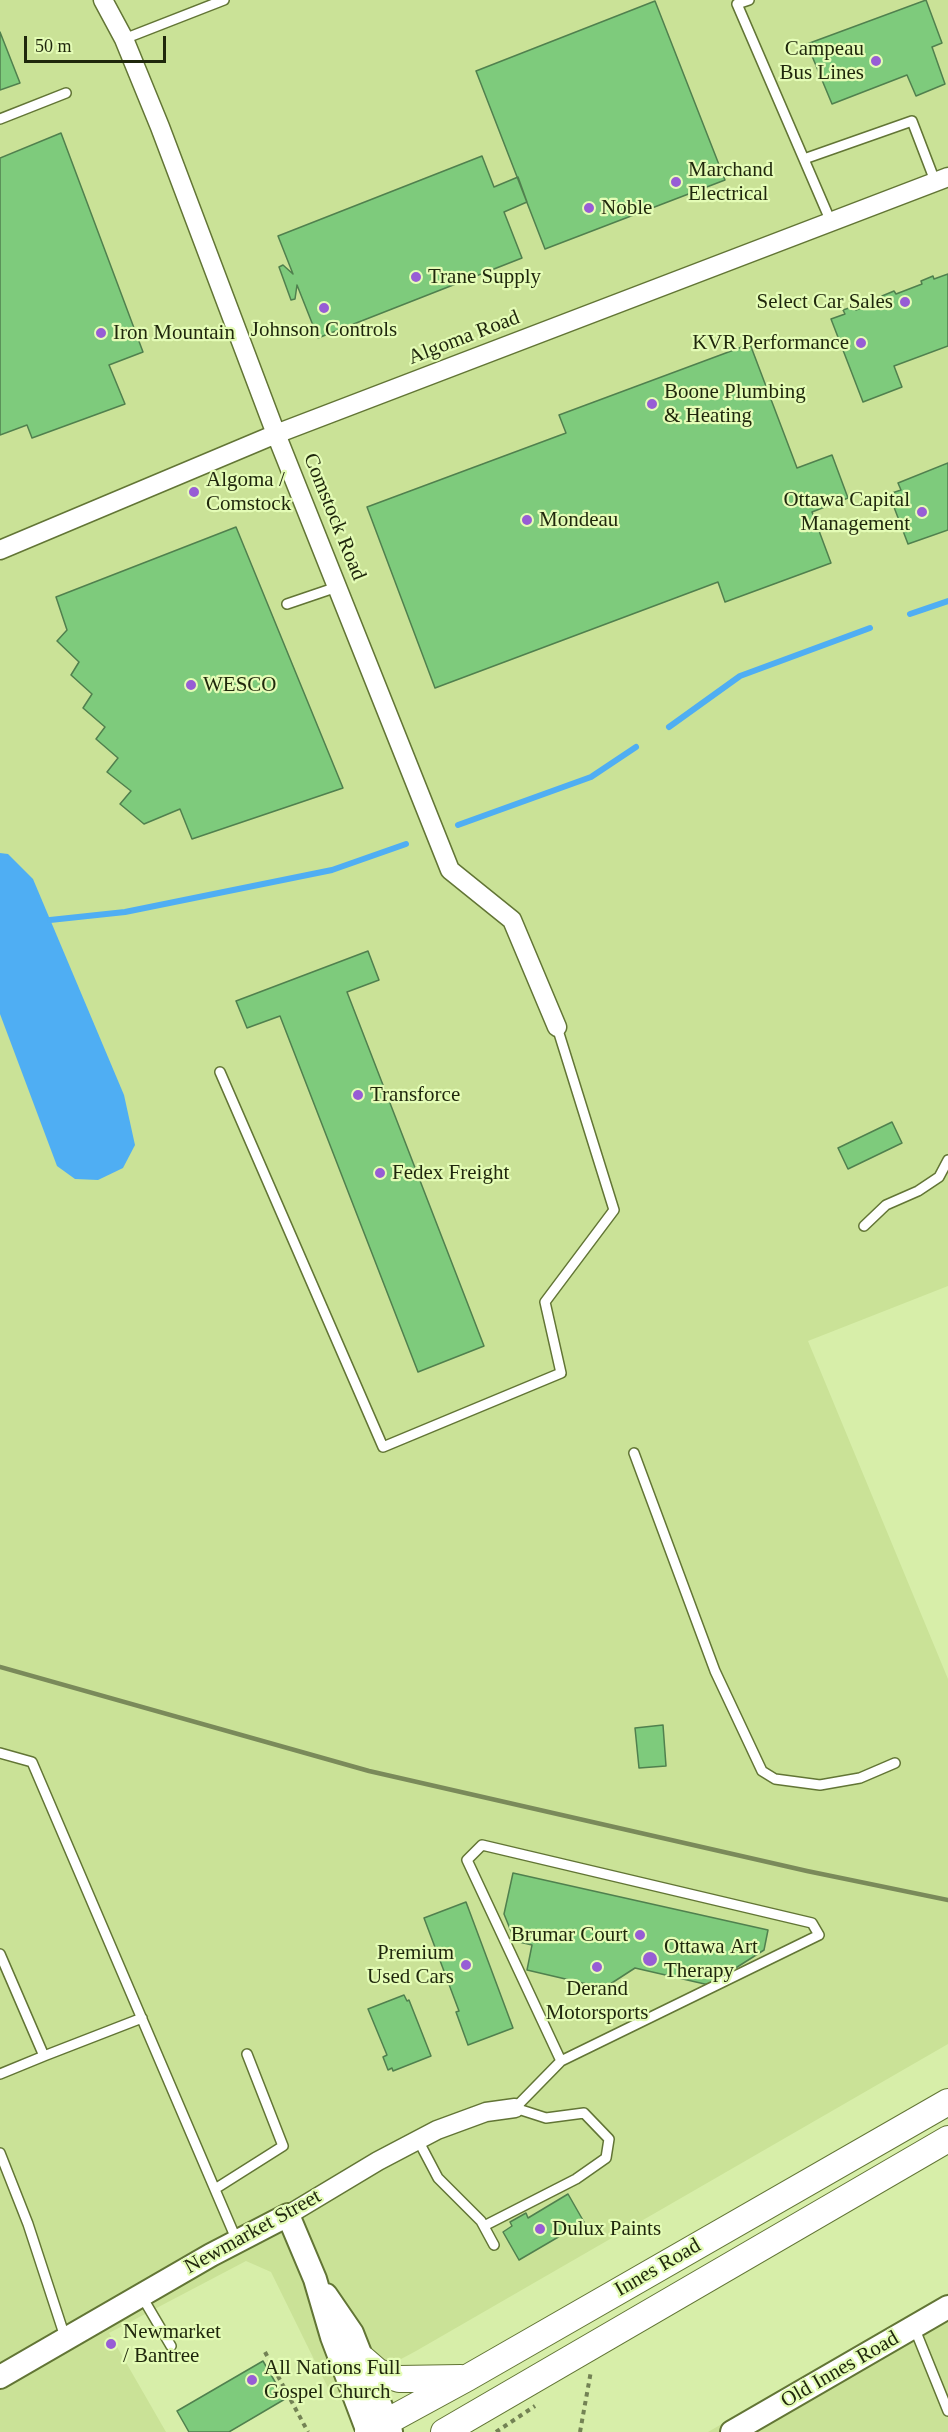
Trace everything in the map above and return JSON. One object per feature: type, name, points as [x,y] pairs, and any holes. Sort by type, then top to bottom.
[{"type":"main road","name":"Innes Road","points":[[376,2430],[948,2102]]},
{"type":"main road","name":"Innes Road","points":[[444,2432],[948,2139]]},
{"type":"main road","points":[[363,2359],[378,2372],[399,2379],[468,2378]]},
{"type":"main road","points":[[464,2432],[486,2408]]},
{"type":"street","name":"Comstock Road","points":[[103,0],[124,39],[160,127],[276,434],[450,870],[513,920],[557,1027]]},
{"type":"street","name":"Algoma Road","points":[[0,550],[276,434],[941,179]]},
{"type":"street","name":"Newmarket Street","points":[[0,2377],[418,2140],[486,2112],[515,2108]]},
{"type":"street","points":[[288,2215],[315,2279],[332,2337],[376,2430]]},
{"type":"street","points":[[315,2279],[352,2333],[363,2359],[376,2430]]},
{"type":"street","name":"Old Innes Road","points":[[732,2432],[948,2307]]},
{"type":"lane","points":[[124,39],[224,0]]},
{"type":"lane","points":[[749,0],[737,4],[831,222]]},
{"type":"lane","points":[[0,119],[66,93]]},
{"type":"lane","points":[[804,159],[912,121],[941,179]]},
{"type":"lane","points":[[287,604],[337,586]]},
{"type":"lane","points":[[220,1072],[383,1447],[561,1373],[545,1302],[614,1210],[557,1027]]},
{"type":"lane","points":[[864,1226],[886,1205],[918,1191],[939,1177],[948,1160]]},
{"type":"lane","points":[[634,1453],[715,1671],[762,1771],[775,1779],[820,1785],[860,1778],[895,1763]]},
{"type":"lane","points":[[0,1753],[32,1762],[237,2241]]},
{"type":"lane","points":[[484,2226],[576,2180],[606,2158],[609,2139],[584,2113],[546,2118],[515,2108],[561,2061],[819,1935],[812,1923],[482,1845],[468,1860],[561,2061]]},
{"type":"lane","points":[[0,1954],[44,2056]]},
{"type":"lane","points":[[0,2074],[142,2018]]},
{"type":"lane","points":[[215,2189],[283,2146],[247,2054]]},
{"type":"lane","points":[[418,2140],[438,2178],[484,2226],[494,2245]]},
{"type":"lane","points":[[0,2153],[28,2224],[65,2339]]},
{"type":"lane","points":[[141,2295],[171,2346]]},
{"type":"lane","points":[[914,2327],[948,2411]]},
{"type":"path","points":[[266,2352],[308,2432]]},
{"type":"path","points":[[580,2432],[592,2367]]},
{"type":"shaded area","points":[[0,0],[948,0],[948,1286],[808,1341],[948,1679],[948,2044],[416,2351],[332,2396],[271,2272],[246,2261],[109,2333],[166,2432],[0,2432]]},
{"type":"shaded area","points":[[948,2293],[948,2432],[708,2432]]},
{"type":"water","points":[[0,853],[8,854],[33,879],[124,1095],[135,1145],[123,1168],[98,1180],[75,1179],[57,1166],[0,1014]]},
{"type":"building","name":"Campeau Bus Lines","points":[[926,0],[942,43],[932,47],[945,84],[916,96],[907,75],[832,104],[807,44]]},
{"type":"building","points":[[655,1],[725,180],[545,249],[476,71]]},
{"type":"building","points":[[0,32],[20,83],[0,90]]},
{"type":"building","points":[[61,133],[143,352],[109,365],[125,404],[32,438],[27,425],[0,435],[0,158]]},
{"type":"building","points":[[482,156],[494,187],[518,177],[527,202],[504,212],[522,258],[318,338],[297,285],[295,299],[291,300],[279,267],[283,265],[293,274],[278,236]]},
{"type":"building","points":[[948,274],[948,346],[894,366],[902,387],[863,402],[831,319],[845,314],[843,310],[855,306],[856,310],[883,299],[882,296],[894,291],[896,294],[922,284],[921,281],[933,276],[934,279]]},
{"type":"building","points":[[750,344],[797,468],[832,455],[848,498],[812,512],[831,563],[725,602],[718,582],[435,688],[367,507],[566,433],[559,415]]},
{"type":"building","name":"Ottawa Capital Management","points":[[948,463],[948,530],[908,544],[889,494],[901,490],[898,483]]},
{"type":"building","name":"WESCO","points":[[236,527],[343,788],[192,839],[180,809],[144,824],[120,804],[131,791],[107,772],[118,758],[96,739],[105,727],[83,708],[92,694],[71,675],[79,662],[57,641],[67,630],[56,597]]},
{"type":"building","points":[[368,951],[379,980],[347,992],[484,1346],[418,1372],[280,1016],[247,1028],[236,1001]]},
{"type":"building","points":[[892,1122],[902,1143],[848,1169],[838,1148]]},
{"type":"building","points":[[663,1725],[666,1766],[639,1768],[635,1728]]},
{"type":"building","name":"Brumar Court","points":[[513,1873],[768,1930],[764,1950],[709,1985],[635,1968],[604,1988],[527,1970],[532,1945],[515,1941],[504,1914]]},
{"type":"building","name":"Premium Used Cars","points":[[466,1902],[513,2028],[468,2045],[456,2012],[459,2011],[424,1918]]},
{"type":"building","points":[[404,1995],[407,2001],[409,2000],[431,2056],[393,2071],[392,2068],[388,2070],[383,2057],[387,2055],[368,2009]]},
{"type":"building","name":"Dulux Paints","points":[[568,2194],[584,2222],[519,2260],[503,2232],[512,2226],[510,2222],[526,2213],[528,2218]]},
{"type":"building","name":"All Nations Full Gospel Church","points":[[263,2361],[285,2399],[229,2432],[189,2432],[177,2411]]},
{"type":"waterway","points":[[910,614],[948,601]]},
{"type":"waterway","points":[[669,727],[740,676],[870,628]]},
{"type":"waterway","points":[[458,825],[591,777],[636,747]]},
{"type":"waterway","points":[[50,920],[125,912],[332,870],[406,844]]},
{"type":"railway","points":[[0,1667],[369,1771],[807,1871],[948,1900]]},
{"type":"place","name":"Campeau Bus Lines","points":[[876,61]]},
{"type":"place","name":"Marchand Electrical","points":[[676,182]]},
{"type":"place","name":"Noble","points":[[589,208]]},
{"type":"place","name":"Trane Supply","points":[[416,277]]},
{"type":"place","name":"Select Car Sales","points":[[905,302]]},
{"type":"place","name":"Johnson Controls","points":[[324,308]]},
{"type":"place","name":"Iron Mountain","points":[[101,333]]},
{"type":"place","name":"KVR Performance","points":[[861,343]]},
{"type":"place","name":"Boone Plumbing & Heating","points":[[652,404]]},
{"type":"place","name":"Algoma / Comstock","points":[[194,492]]},
{"type":"place","name":"Ottawa Capital Management","points":[[922,512]]},
{"type":"place","name":"Mondeau","points":[[527,520]]},
{"type":"place","name":"WESCO","points":[[191,685]]},
{"type":"place","name":"Transforce","points":[[358,1095]]},
{"type":"place","name":"Fedex Freight","points":[[380,1173]]},
{"type":"place","name":"Brumar Court","points":[[640,1935]]},
{"type":"place","name":"Ottawa Art Therapy","points":[[650,1959]]},
{"type":"place","name":"Premium Used Cars","points":[[466,1965]]},
{"type":"place","name":"Derand Motorsports","points":[[597,1967]]},
{"type":"place","name":"Dulux Paints","points":[[540,2229]]},
{"type":"place","name":"Newmarket / Bantree","points":[[111,2344]]},
{"type":"place","name":"All Nations Full Gospel Church","points":[[252,2380]]}]
